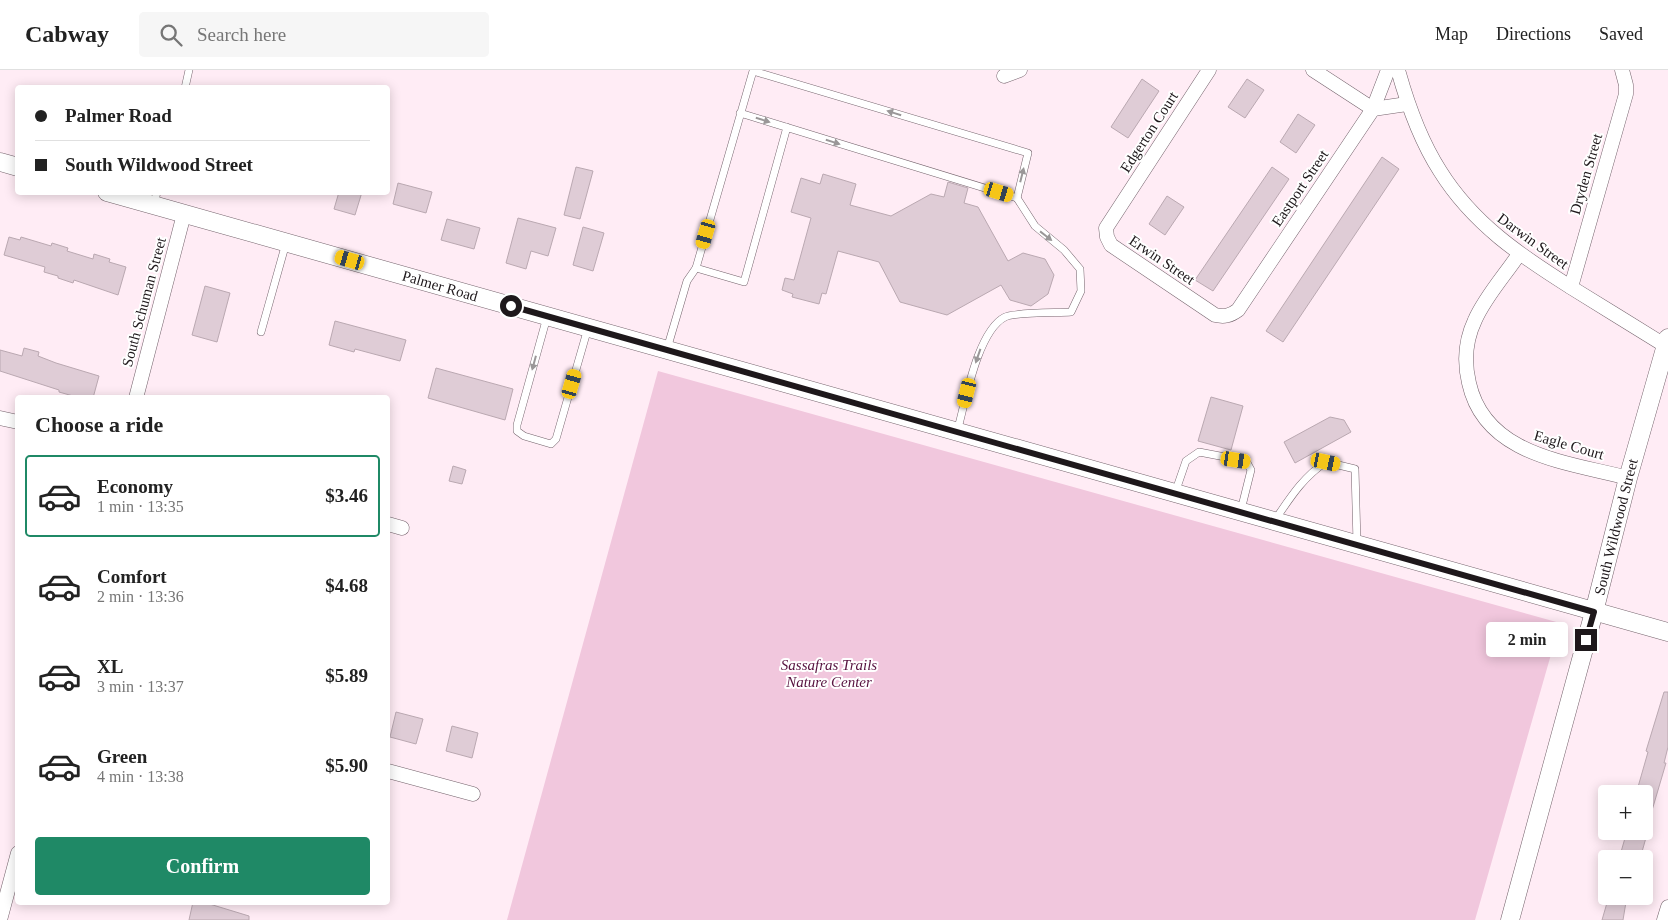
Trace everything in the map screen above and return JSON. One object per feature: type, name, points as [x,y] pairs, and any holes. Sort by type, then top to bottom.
[{"type":"street","points":[[1004,76],[1020,70]]},
{"type":"street","name":"Edgerton Court","points":[[1132,187],[1209,70]]},
{"type":"street","points":[[1313,70],[1373,110],[1407,104]]},
{"type":"street","name":"Eastport Street","points":[[1227,316],[1238,310],[1373,110],[1388,70]]},
{"type":"street","name":"Darwin Street","points":[[1398,70],[1407,104],[1427,148],[1453,190],[1483,224],[1519,254],[1571,287],[1667,342]]},
{"type":"street","name":"Dryden Street","points":[[1571,287],[1626,94],[1622,70]]},
{"type":"street","points":[[0,162],[15,166]]},
{"type":"street","name":"Erwin Street","points":[[1132,187],[1108,223],[1107,237],[1111,245],[1215,315],[1227,316]]},
{"type":"street","name":"Palmer Road","points":[[128,195],[155,199],[184,214],[1174,495],[1668,632]]},
{"type":"street","name":"South Schuman Street","points":[[137,395],[184,214]]},
{"type":"street","name":"Eagle Court","points":[[1519,254],[1475,318],[1469,336],[1466,352],[1466,371],[1475,404],[1494,429],[1520,448],[1628,478]]},
{"type":"street","name":"South Wildwood Street","points":[[1510,920],[1594,612],[1628,478],[1667,342]]},
{"type":"street","points":[[0,418],[15,421]]},
{"type":"street","points":[[390,525],[402,528]]},
{"type":"street","points":[[390,772],[473,794]]},
{"type":"street","points":[[6,920],[0,919],[15,863]]},
{"type":"street","points":[[1664,920],[1668,907]]},
{"type":"lane","points":[[186,85],[189,70]]},
{"type":"lane","points":[[666,350],[687,281],[696,268],[753,71],[1028,153],[1017,198]]},
{"type":"lane","points":[[740,113],[1017,198],[1034,226],[1064,250],[1080,269],[1082,291],[1071,312],[1006,316],[996,325],[981,347],[957,433]]},
{"type":"lane","points":[[696,268],[744,282],[786,127]]},
{"type":"lane","points":[[261,332],[286,242]]},
{"type":"lane","points":[[547,316],[517,425],[518,432],[524,436],[551,444],[556,439],[588,328]]},
{"type":"lane","points":[[1174,495],[1186,461],[1199,452],[1246,461],[1251,470],[1240,513]]},
{"type":"lane","points":[[1273,522],[1292,493],[1311,472],[1326,462],[1355,469],[1357,546]]},
{"type":"green space","name":"Sassafras Trails Nature Center","points":[[658,371],[1560,623],[1475,920],[507,920]]},
{"type":"building","points":[[1142,79],[1159,91],[1128,138],[1111,127]]},
{"type":"building","points":[[1247,79],[1264,90],[1245,118],[1228,107]]},
{"type":"building","points":[[1298,114],[1315,125],[1296,153],[1280,142]]},
{"type":"building","points":[[1382,157],[1399,169],[1283,342],[1266,331]]},
{"type":"building","points":[[576,167],[593,171],[580,219],[564,215]]},
{"type":"building","points":[[1272,167],[1289,179],[1213,291],[1195,280]]},
{"type":"building","points":[[823,174],[856,184],[850,205],[891,216],[931,194],[944,197],[948,182],[968,188],[964,203],[978,207],[1008,261],[1023,253],[1045,259],[1054,275],[1048,294],[1031,306],[1010,300],[1001,285],[947,315],[900,302],[879,262],[838,251],[826,294],[822,293],[819,304],[792,297],[793,294],[782,290],[785,278],[794,280],[811,218],[791,212],[801,178],[820,184]]},
{"type":"building","points":[[398,183],[432,192],[426,213],[393,204]]},
{"type":"building","points":[[338,195],[361,195],[355,215],[334,209]]},
{"type":"building","points":[[1167,196],[1184,207],[1165,235],[1149,224]]},
{"type":"building","points":[[518,218],[556,228],[548,256],[531,251],[526,269],[506,263]]},
{"type":"building","points":[[447,219],[480,228],[474,249],[441,240]]},
{"type":"building","points":[[583,227],[604,233],[593,271],[573,265]]},
{"type":"building","points":[[9,237],[20,240],[21,237],[51,246],[52,243],[68,248],[67,251],[93,259],[94,254],[110,259],[109,262],[126,267],[118,295],[74,280],[73,283],[58,278],[58,276],[44,272],[45,267],[4,255]]},
{"type":"building","points":[[205,286],[230,293],[217,342],[192,335]]},
{"type":"building","points":[[335,321],[406,340],[400,361],[355,349],[354,352],[329,345]]},
{"type":"building","points":[[24,348],[39,352],[38,356],[56,363],[99,376],[94,395],[70,395],[0,371],[0,350],[22,356]]},
{"type":"building","points":[[436,368],[513,389],[505,420],[428,398]]},
{"type":"building","points":[[1211,397],[1243,406],[1231,450],[1198,441]]},
{"type":"building","points":[[1330,417],[1344,420],[1351,432],[1295,463],[1284,442]]},
{"type":"building","points":[[453,466],[466,470],[462,484],[449,481]]},
{"type":"building","points":[[1664,692],[1668,692],[1668,747],[1664,763],[1666,763],[1653,807],[1653,785],[1639,785],[1648,752],[1646,751]]},
{"type":"building","points":[[396,712],[423,719],[416,744],[390,737]]},
{"type":"building","points":[[452,726],[478,733],[472,758],[446,751]]},
{"type":"building","points":[[1624,840],[1645,840],[1643,850],[1622,850]]},
{"type":"building","points":[[192,905],[213,905],[249,916],[249,920],[189,920]]},
{"type":"building","points":[[1606,905],[1626,905],[1623,920],[1602,920]]},
{"type":"route","points":[[511,306],[1174,495],[1594,612],[1586,640]]}]
